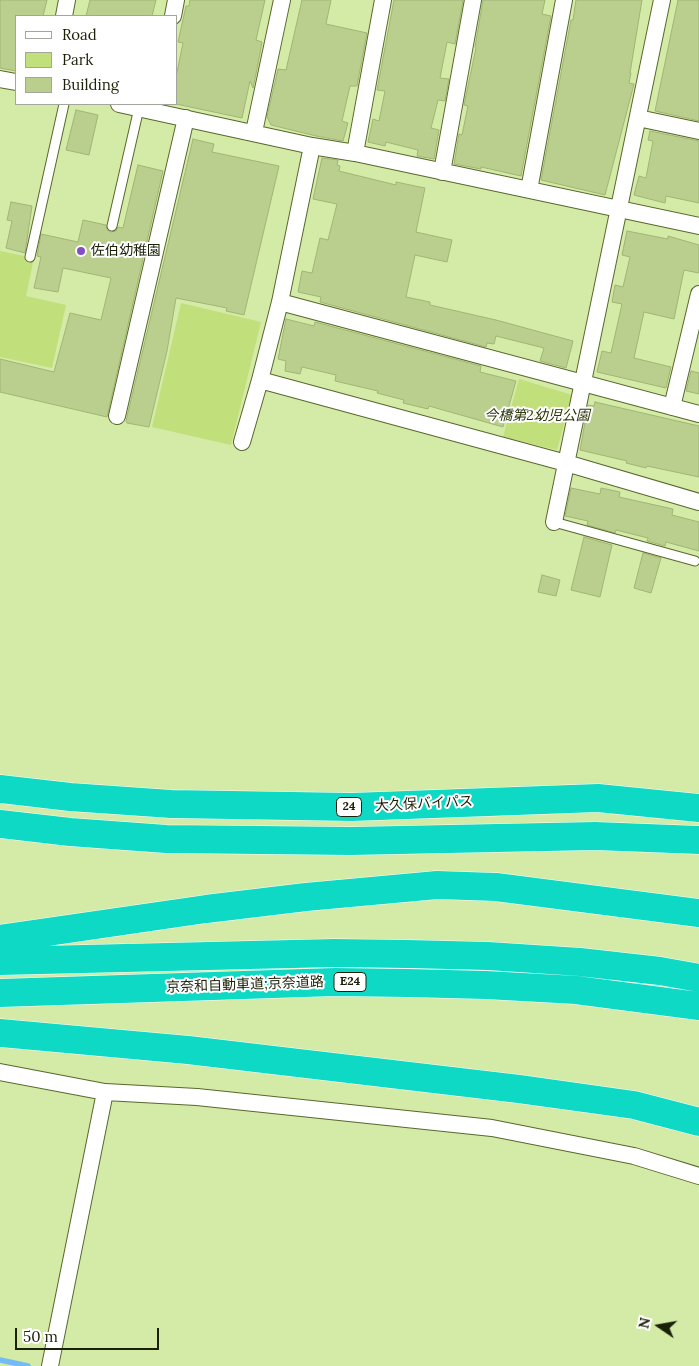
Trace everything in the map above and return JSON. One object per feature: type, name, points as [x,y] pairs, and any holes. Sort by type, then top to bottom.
[{"type":"highway","name":"大久保バイパス","points":[[0,789],[70,797],[171,804],[352,808],[598,798],[699,808]]},
{"type":"highway","points":[[0,824],[70,832],[166,839],[351,841],[595,836],[699,840]]},
{"type":"highway","points":[[0,939],[206,908],[437,885],[496,887],[699,913]]},
{"type":"highway","name":"京奈和自動車道;京奈道路","points":[[0,962],[334,953],[468,955],[580,962],[660,971],[699,978]]},
{"type":"highway","name":"京奈和自動車道;京奈道路","points":[[0,992],[335,982],[486,984],[576,990],[699,1006]]},
{"type":"highway","points":[[0,1033],[188,1050],[519,1089],[634,1105],[699,1122]]},
{"type":"street","points":[[64,15],[67,0]]},
{"type":"street","points":[[173,15],[176,0]]},
{"type":"street","points":[[254,132],[282,0]]},
{"type":"street","points":[[355,153],[383,0]]},
{"type":"street","points":[[442,172],[473,0]]},
{"type":"street","points":[[530,190],[564,0]]},
{"type":"street","points":[[554,522],[662,0]]},
{"type":"street","points":[[0,79],[15,82]]},
{"type":"street","points":[[129,105],[148,107],[186,118],[312,146],[355,153],[699,226]]},
{"type":"street","points":[[117,416],[186,118]]},
{"type":"street","points":[[638,118],[699,131]]},
{"type":"street","points":[[242,442],[280,302],[312,146]]},
{"type":"street","points":[[672,407],[699,294]]},
{"type":"street","points":[[280,302],[699,414]]},
{"type":"street","points":[[260,380],[566,463],[699,502]]},
{"type":"street","points":[[0,1072],[105,1092],[197,1097],[492,1128],[634,1156],[699,1176]]},
{"type":"street","points":[[50,1366],[105,1092]]},
{"type":"lane","points":[[30,258],[64,105]]},
{"type":"lane","points":[[112,226],[148,107]]},
{"type":"lane","points":[[554,522],[695,561]]},
{"type":"green space","points":[[0,251],[34,258],[26,296],[66,305],[52,368],[0,357]]},
{"type":"green space","points":[[181,303],[261,322],[231,445],[152,427]]},
{"type":"green space","name":"今橋第2幼児公園","points":[[519,379],[572,395],[557,450],[503,437]]},
{"type":"building","points":[[0,0],[47,0],[43,15],[15,15],[15,71],[0,68]]},
{"type":"building","points":[[90,0],[156,0],[152,15],[86,15]]},
{"type":"building","points":[[190,0],[265,0],[256,40],[262,42],[258,64],[253,88],[250,81],[242,118],[178,104],[178,67],[183,43],[178,42],[186,6],[189,6]]},
{"type":"building","points":[[302,0],[331,0],[326,24],[367,33],[357,86],[350,86],[342,121],[348,123],[343,141],[271,125],[267,117],[278,69],[286,70]]},
{"type":"building","points":[[394,0],[463,0],[455,44],[447,42],[440,78],[449,79],[445,101],[438,100],[431,128],[439,130],[434,159],[417,156],[418,150],[386,142],[385,146],[368,142],[373,119],[379,121],[385,91],[377,90]]},
{"type":"building","points":[[483,0],[545,0],[542,14],[551,16],[521,176],[481,167],[481,169],[454,164],[459,134],[462,135],[468,106],[464,105],[476,48]]},
{"type":"building","points":[[576,0],[642,0],[629,83],[634,84],[605,195],[541,180]]},
{"type":"building","points":[[678,0],[699,0],[699,121],[655,111]]},
{"type":"building","points":[[76,110],[98,115],[89,155],[66,150]]},
{"type":"building","points":[[650,131],[699,141],[699,203],[666,196],[665,203],[634,195],[639,176],[646,178],[653,141],[648,140]]},
{"type":"building","points":[[193,139],[214,144],[212,152],[279,166],[244,315],[226,311],[227,308],[176,298],[167,351],[149,427],[127,423],[126,421]]},
{"type":"building","points":[[322,158],[338,160],[339,171],[396,185],[396,182],[425,188],[416,232],[452,240],[447,262],[415,255],[406,297],[430,302],[430,305],[496,320],[573,341],[566,368],[540,361],[544,348],[496,336],[494,344],[487,343],[486,347],[320,302],[321,297],[298,292],[302,271],[312,273],[320,238],[328,240],[337,204],[313,199]]},
{"type":"building","points":[[138,165],[163,171],[107,417],[0,392],[0,359],[54,372],[70,313],[101,320],[111,278],[63,268],[58,292],[34,288],[41,257],[37,256],[41,234],[78,242],[83,220],[106,225],[107,230],[111,232],[116,231],[118,227],[123,228]]},
{"type":"building","points":[[11,202],[32,206],[25,253],[6,248],[12,221],[7,220]]},
{"type":"building","points":[[627,231],[668,239],[668,236],[699,245],[699,273],[684,270],[674,319],[644,312],[634,358],[671,367],[666,388],[597,372],[602,351],[611,353],[622,304],[612,302],[615,285],[623,287],[630,257],[622,255]]},
{"type":"building","points":[[286,319],[314,326],[315,322],[481,366],[480,372],[516,381],[503,427],[429,406],[428,409],[403,403],[404,400],[377,393],[378,391],[335,381],[336,375],[302,367],[300,374],[285,371],[286,361],[278,359]]},
{"type":"building","points":[[691,371],[699,373],[699,394],[686,391]]},
{"type":"building","points":[[595,402],[699,426],[699,477],[647,466],[646,468],[626,463],[627,461],[580,450],[588,405],[594,406]]},
{"type":"building","points":[[571,488],[600,494],[601,488],[620,492],[619,497],[673,509],[672,515],[699,522],[699,551],[666,542],[665,546],[647,541],[648,538],[616,530],[615,533],[587,525],[588,521],[565,516]]},
{"type":"building","points":[[584,537],[612,545],[600,597],[571,590]]},
{"type":"building","points":[[643,553],[661,558],[651,593],[634,588]]},
{"type":"building","points":[[542,575],[560,580],[556,596],[538,592]]},
{"type":"waterway","points":[[0,1360],[28,1366]]},
{"type":"place","name":"佐伯幼稚園","points":[[81,251]]}]
